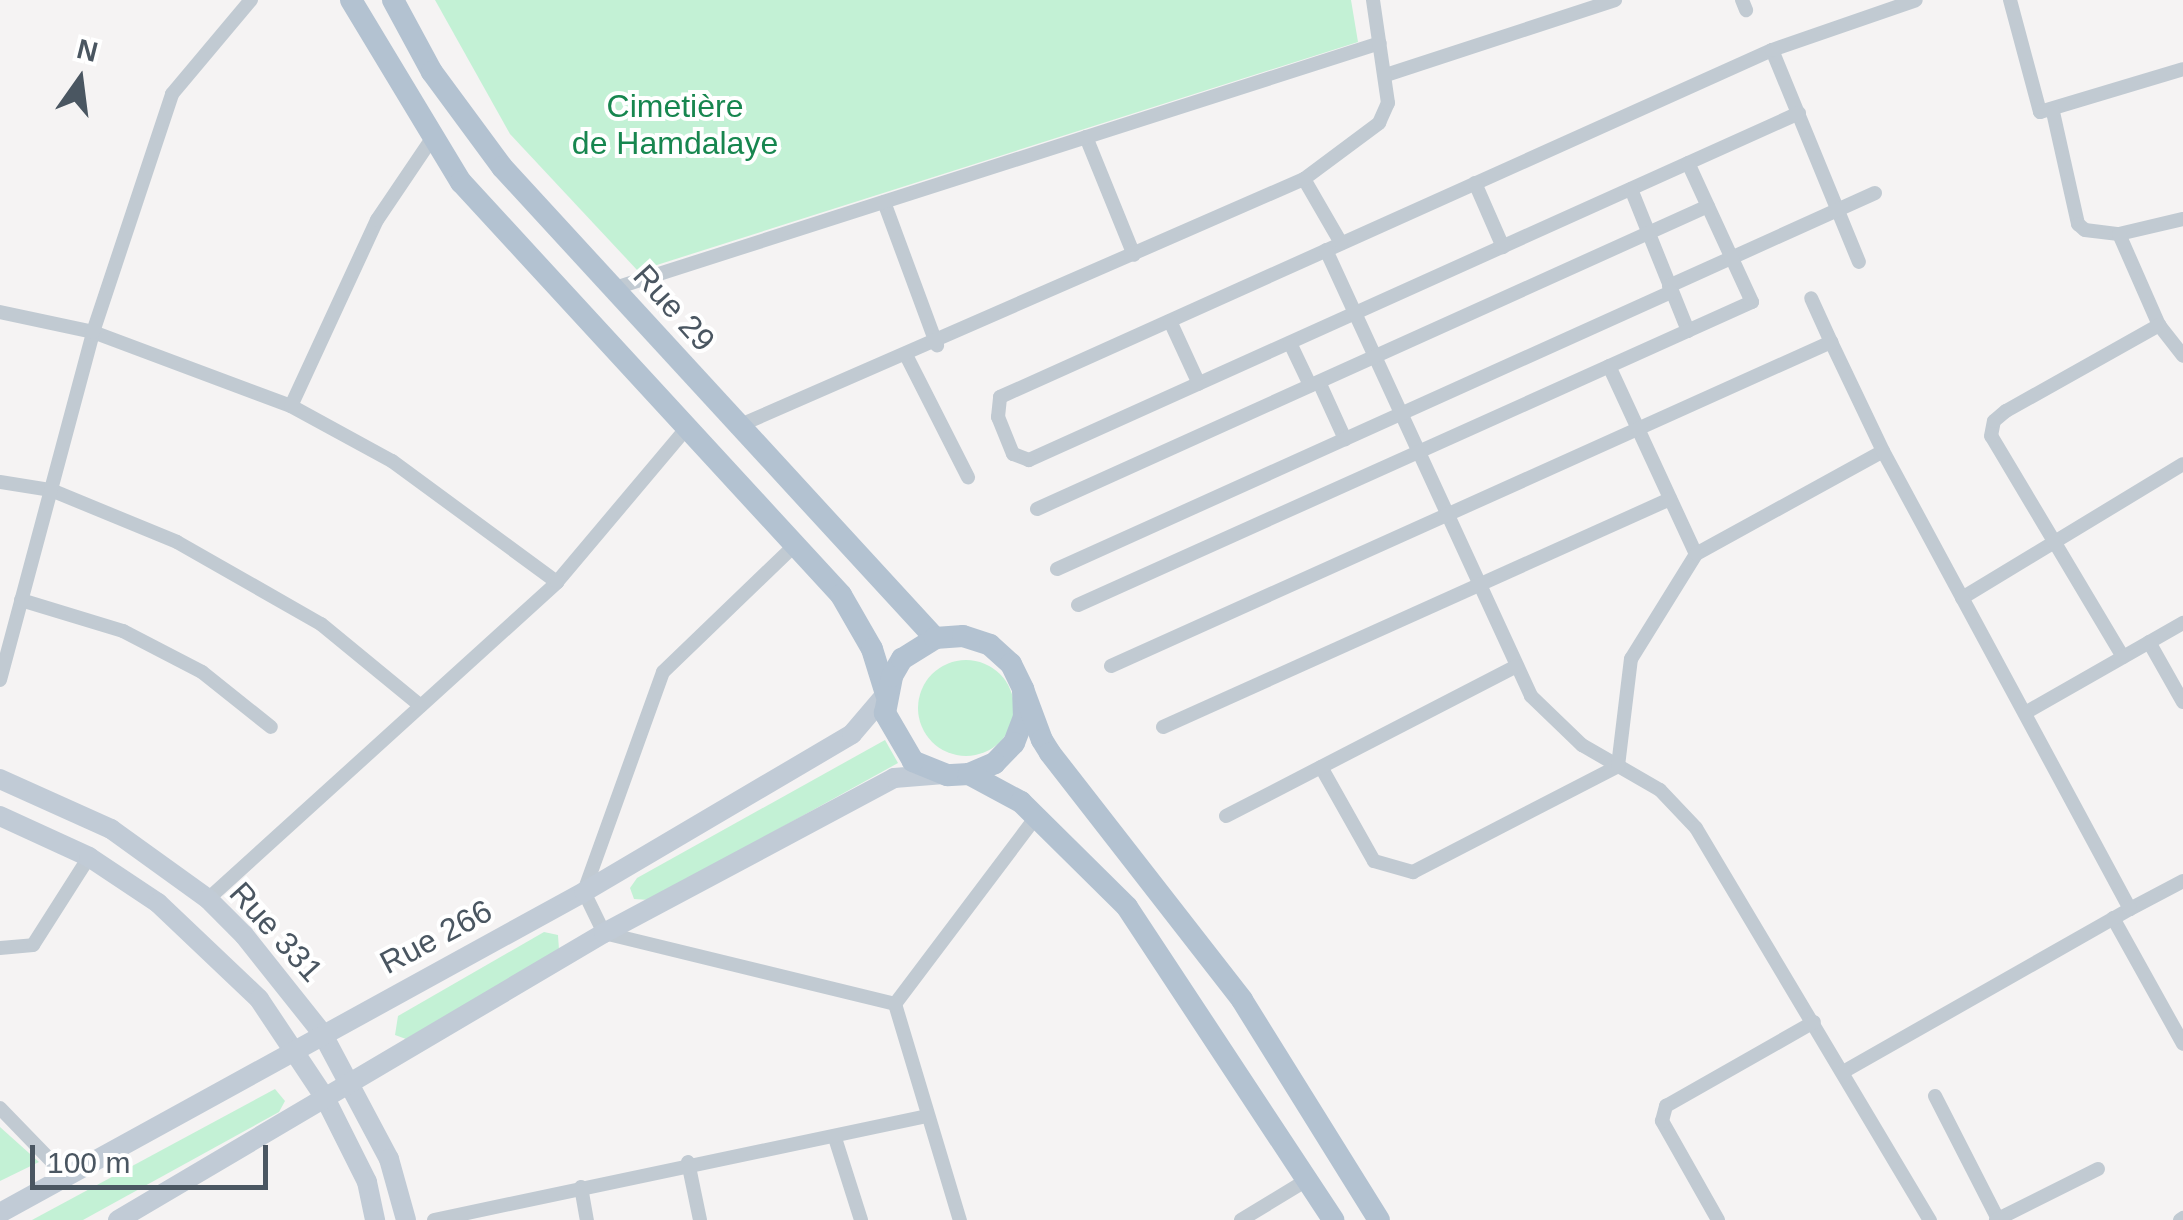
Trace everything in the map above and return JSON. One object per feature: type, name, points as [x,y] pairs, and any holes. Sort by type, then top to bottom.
[{"type":"main road","points":[[351,0],[430,140],[474,196],[841,594],[872,648],[886,694],[885,713],[899,748],[912,761],[958,774],[1036,816],[1126,907],[1333,1220]]},
{"type":"main road","name":"Rue 29","points":[[393,0],[432,72],[502,167],[736,427],[935,638]]},
{"type":"main road","points":[[886,694],[902,659],[935,638],[963,636],[990,645],[1011,664],[1042,740],[1067,779],[1242,1000],[1379,1220]]},
{"type":"main road","points":[[118,1220],[604,933],[894,778],[958,774],[995,763],[1014,743],[1024,717],[1023,689]]},
{"type":"main road","name":"Rue 266","points":[[0,1213],[322,1032],[584,892],[852,734],[886,694]]},
{"type":"main road","name":"Rue 331","points":[[0,779],[111,829],[208,899],[322,1032],[390,1159],[406,1220]]},
{"type":"main road","name":"Rue 331","points":[[0,816],[89,856],[206,943],[259,999],[325,1098],[367,1182],[375,1220]]},
{"type":"street","points":[[0,680],[93,332],[172,94],[251,0]]},
{"type":"street","points":[[736,427],[907,358],[1304,179],[1379,123],[1388,103],[1373,0]]},
{"type":"street","points":[[1386,75],[1615,0]]},
{"type":"street","points":[[1799,114],[1029,460],[1012,454],[998,417],[1000,397],[1772,50],[1916,0]]},
{"type":"street","points":[[2010,0],[2037,111],[2053,112],[2183,68]]},
{"type":"street","points":[[612,289],[1380,43]]},
{"type":"street","points":[[1772,50],[1842,208],[1859,262]]},
{"type":"street","points":[[2053,112],[2078,224],[2094,234],[2119,234],[2183,219]]},
{"type":"street","points":[[1086,137],[1134,255]]},
{"type":"street","points":[[291,406],[377,220],[430,140]]},
{"type":"street","points":[[1078,606],[1752,302],[1688,163]]},
{"type":"street","points":[[1304,179],[1342,244]]},
{"type":"street","points":[[1474,184],[1504,246]]},
{"type":"street","points":[[1631,189],[1688,331]]},
{"type":"street","points":[[1057,569],[1402,414],[1876,193]]},
{"type":"street","points":[[884,202],[936,344]]},
{"type":"street","points":[[1037,509],[1708,206]]},
{"type":"street","points":[[2119,234],[2159,325],[2183,356]]},
{"type":"street","points":[[1326,250],[1517,666],[1551,719],[1660,790],[1696,828],[1930,1220]]},
{"type":"street","points":[[1811,298],[1883,451],[2130,909]]},
{"type":"street","points":[[0,312],[93,332],[291,406],[392,460],[557,582]]},
{"type":"street","points":[[1170,320],[1199,384]]},
{"type":"street","points":[[2124,657],[1991,436],[1994,421],[2159,325]]},
{"type":"street","points":[[1112,666],[1831,342]]},
{"type":"street","points":[[1290,343],[1345,439]]},
{"type":"street","points":[[907,358],[968,477]]},
{"type":"street","points":[[1609,366],[1696,554]]},
{"type":"street","points":[[208,899],[557,582],[686,429]]},
{"type":"street","points":[[1618,766],[1630,659],[1696,554],[1883,451]]},
{"type":"street","points":[[1962,598],[2183,464]]},
{"type":"street","points":[[0,482],[51,490],[177,542],[321,624],[421,706]]},
{"type":"street","points":[[1163,727],[1670,499]]},
{"type":"street","points":[[795,545],[663,672],[584,892],[604,933],[894,1004]]},
{"type":"street","points":[[21,600],[123,631],[202,672],[270,727]]},
{"type":"street","points":[[2025,713],[2183,623]]},
{"type":"street","points":[[2149,642],[2183,702]]},
{"type":"street","points":[[1226,816],[1517,666]]},
{"type":"street","points":[[1321,767],[1374,861],[1414,872],[1618,766]]},
{"type":"street","points":[[894,1004],[1036,816]]},
{"type":"street","points":[[0,948],[32,945],[89,856]]},
{"type":"street","points":[[1843,1072],[2183,881]]},
{"type":"street","points":[[2113,918],[2183,1044]]},
{"type":"street","points":[[894,1004],[960,1220]]},
{"type":"street","points":[[1718,1220],[1662,1121],[1666,1106],[1814,1022]]},
{"type":"street","points":[[1934,1096],[1997,1220],[2098,1169]]},
{"type":"street","points":[[0,1108],[64,1175]]},
{"type":"street","points":[[434,1220],[688,1162],[835,1138],[928,1116]]},
{"type":"street","points":[[835,1138],[861,1220]]},
{"type":"street","points":[[688,1162],[700,1220]]},
{"type":"street","points":[[1241,1220],[1307,1180]]},
{"type":"street","points":[[580,1187],[587,1220]]},
{"type":"green space","name":"Cimetière de Hamdalaye","points":[[435,0],[1351,0],[1358,42],[638,271],[510,134]]},
{"type":"green space","points":[[966,660],[984,664],[1000,674],[1010,690],[1014,708],[1010,726],[1000,742],[984,752],[966,756],[948,752],[932,742],[922,726],[918,708],[922,690],[932,674],[948,664]]},
{"type":"green space","points":[[885,740],[898,763],[650,900],[634,899],[630,888],[637,878]]},
{"type":"green space","points":[[544,932],[558,935],[559,950],[406,1039],[395,1035],[398,1016]]},
{"type":"green space","points":[[275,1089],[285,1101],[279,1112],[83,1220],[32,1220]]},
{"type":"green space","points":[[0,1127],[39,1162],[0,1181]]}]
